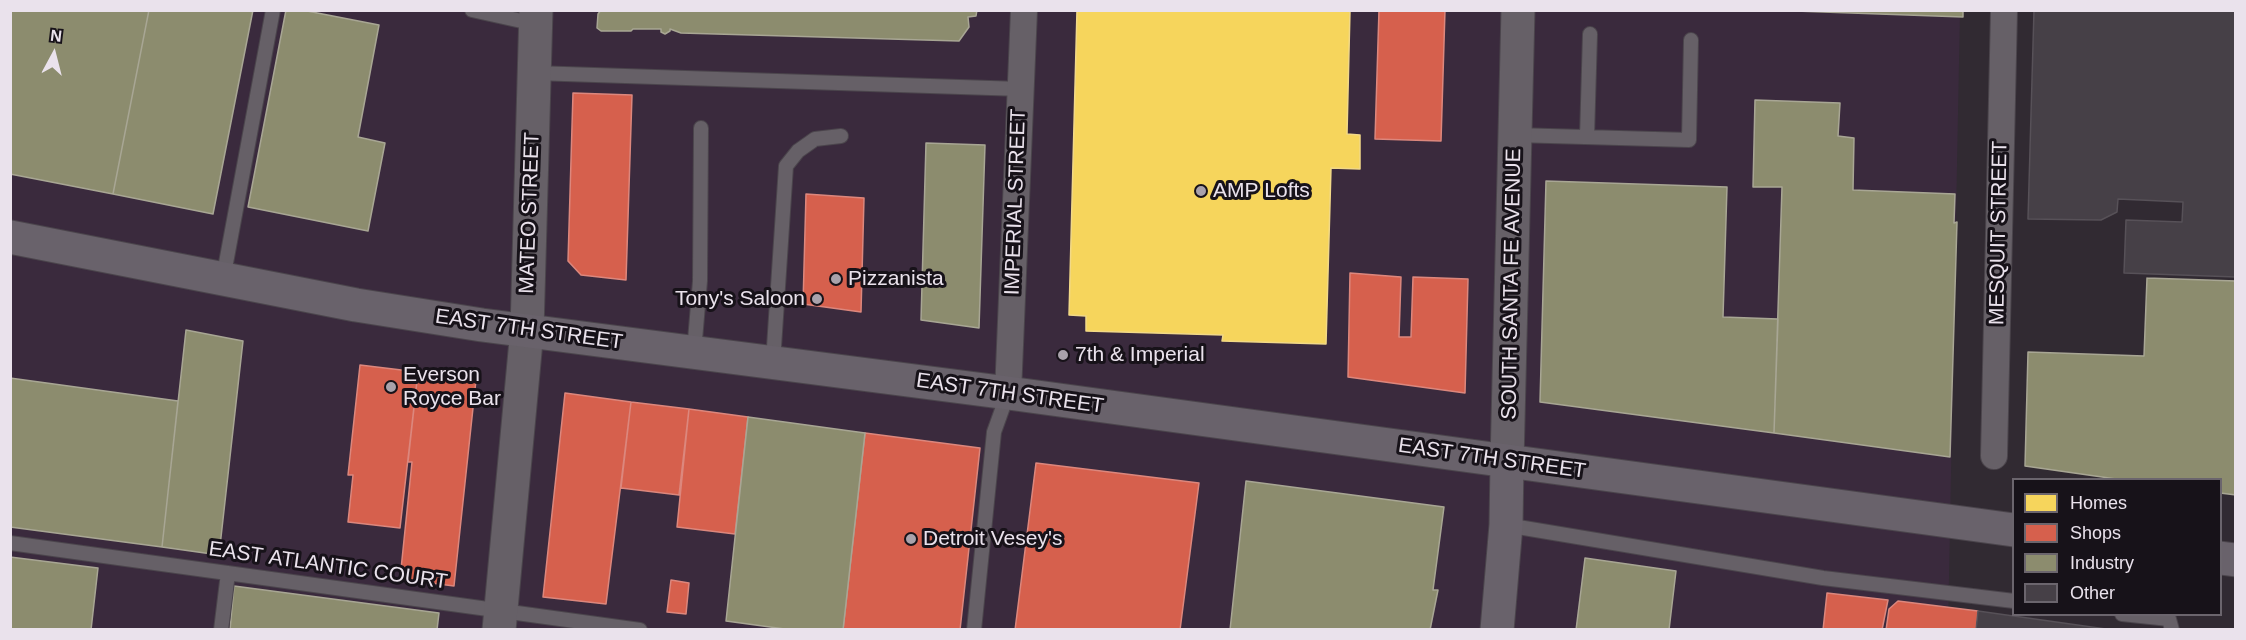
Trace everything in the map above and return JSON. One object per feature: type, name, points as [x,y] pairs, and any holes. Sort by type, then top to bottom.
[{"type":"main road","name":"EAST 7TH STREET","points":[[10,237],[356,305],[2012,530]]},
{"type":"main road","name":"SOUTH SANTA FE AVENUE","points":[[1497,630],[1506,525],[1508,462]]},
{"type":"street","name":"IMPERIAL STREET","points":[[1008,393],[1024,10]]},
{"type":"street","name":"SOUTH SANTA FE AVENUE","points":[[1508,462],[1518,10]]},
{"type":"street","name":"MESQUIT STREET","points":[[1994,456],[2004,10]]},
{"type":"street","name":"MATEO STREET","points":[[500,620],[527,330],[536,17]]},
{"type":"lane","points":[[224,279],[273,10]]},
{"type":"lane","points":[[472,10],[536,17]]},
{"type":"lane","points":[[1587,137],[1590,34]]},
{"type":"lane","points":[[1515,135],[1689,140],[1691,40]]},
{"type":"lane","points":[[534,73],[1021,89]]},
{"type":"lane","points":[[694,352],[700,281],[701,128]]},
{"type":"lane","points":[[773,362],[786,166],[798,151],[815,139],[841,136]]},
{"type":"lane","points":[[974,630],[994,432],[1008,393]]},
{"type":"lane","points":[[1506,525],[1823,578],[2012,601]]},
{"type":"lane","name":"EAST ATLANTIC COURT","points":[[10,543],[228,573],[500,620],[640,630]]},
{"type":"lane","points":[[221,630],[228,573]]},
{"type":"lane","points":[[2134,616],[2169,619],[2172,630]]},
{"type":"shaded area","points":[[10,11],[1960,11],[1948,629],[11,629]]},
{"type":"building: Homes","name":"AMP Lofts","points":[[1077,10],[1350,10],[1347,134],[1360,135],[1360,169],[1331,168],[1326,344],[1222,341],[1223,335],[1086,331],[1086,316],[1069,315]]},
{"type":"building: Shops","points":[[1379,10],[1445,10],[1441,141],[1375,139]]},
{"type":"building: Shops","points":[[573,93],[632,95],[626,280],[581,275],[568,261]]},
{"type":"building: Shops","points":[[806,194],[864,198],[861,312],[803,304]]},
{"type":"building: Shops","points":[[1350,273],[1401,277],[1399,337],[1411,337],[1413,277],[1468,279],[1465,393],[1348,377]]},
{"type":"building: Shops","points":[[360,365],[418,372],[400,528],[348,522],[353,475],[348,475]]},
{"type":"building: Shops","points":[[418,372],[476,380],[454,586],[400,579],[412,462],[408,462]]},
{"type":"building: Shops","points":[[565,393],[631,402],[606,604],[543,597]]},
{"type":"building: Shops","points":[[631,402],[689,409],[679,495],[621,488]]},
{"type":"building: Shops","points":[[689,409],[748,417],[735,534],[677,527]]},
{"type":"building: Shops","name":"Detroit Vesey's","points":[[865,433],[980,448],[960,630],[843,630]]},
{"type":"building: Shops","points":[[1036,463],[1199,483],[1180,630],[1015,630]]},
{"type":"building: Shops","points":[[671,580],[689,583],[686,614],[667,612]]},
{"type":"building: Shops","points":[[1827,593],[1888,600],[1882,630],[1823,630]]},
{"type":"building: Shops","points":[[1898,601],[1978,611],[1976,630],[1886,630],[1889,609]]},
{"type":"building: Industry","points":[[10,10],[149,10],[113,194],[10,174]]},
{"type":"building: Industry","points":[[149,10],[253,10],[213,214],[113,194]]},
{"type":"building: Industry","points":[[286,10],[302,10],[379,25],[358,137],[385,143],[368,231],[248,207]]},
{"type":"building: Industry","points":[[601,10],[977,10],[976,16],[968,17],[969,27],[959,41],[681,33],[670,29],[665,34],[661,32],[661,29],[601,31],[597,28],[598,14]]},
{"type":"building: Industry","points":[[1767,10],[1963,10],[1963,17]]},
{"type":"building: Industry","points":[[1755,100],[1840,103],[1838,136],[1854,138],[1853,190],[1955,194],[1954,223],[1957,222],[1950,457],[1774,433],[1782,187],[1753,187]]},
{"type":"building: Industry","points":[[926,143],[985,145],[979,328],[921,320]]},
{"type":"building: Industry","points":[[1546,181],[1727,187],[1723,317],[1778,319],[1774,433],[1540,402]]},
{"type":"building: Industry","points":[[2147,278],[2236,281],[2236,495],[2222,493],[2222,478],[2109,478],[2025,466],[2028,352],[2144,356]]},
{"type":"building: Industry","points":[[186,330],[243,341],[219,555],[162,547]]},
{"type":"building: Industry","points":[[10,378],[178,401],[162,547],[10,527]]},
{"type":"building: Industry","points":[[748,417],[865,433],[843,630],[792,630],[726,621]]},
{"type":"building: Industry","points":[[1246,481],[1444,507],[1433,590],[1438,590],[1430,630],[1230,630]]},
{"type":"building: Industry","points":[[10,557],[98,568],[91,630],[10,630]]},
{"type":"building: Industry","points":[[1585,558],[1676,571],[1669,630],[1576,630]]},
{"type":"building: Industry","points":[[234,586],[439,613],[437,630],[230,630]]},
{"type":"building: Other","points":[[2034,10],[2236,10],[2236,277],[2124,273],[2126,220],[2182,222],[2183,202],[2118,199],[2117,212],[2101,220],[2028,219]]},
{"type":"building: Other","points":[[1978,611],[2113,630],[1976,630]]},
{"type":"place","name":"AMP Lofts","points":[[1201,191]]},
{"type":"place","name":"Pizzanista","points":[[836,279]]},
{"type":"place","name":"Tony's Saloon","points":[[817,299]]},
{"type":"place","name":"7th & Imperial","points":[[1063,355]]},
{"type":"place","name":"Everson Royce Bar","points":[[391,387]]},
{"type":"place","name":"Detroit Vesey's","points":[[911,539]]}]
